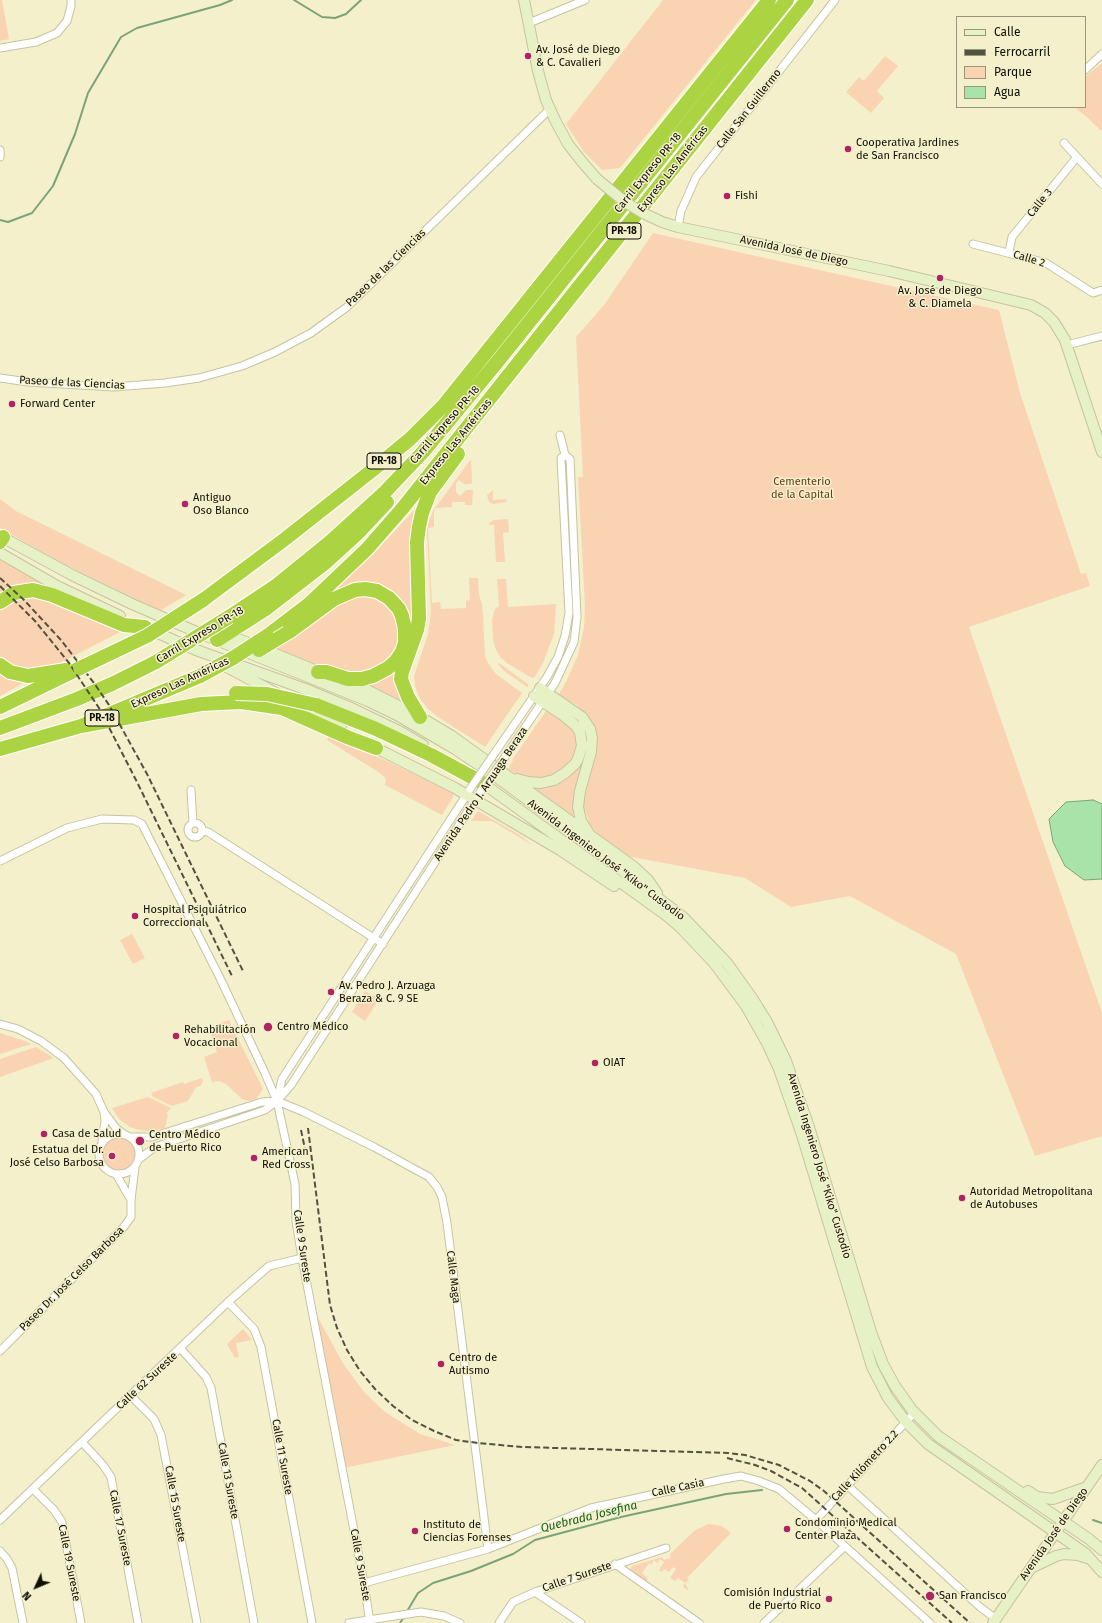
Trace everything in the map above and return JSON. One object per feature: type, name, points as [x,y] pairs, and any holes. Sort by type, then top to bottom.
[{"type":"highway","name":"PR-18","points":[[0,707],[147,636],[203,600],[285,539],[410,439],[444,405],[769,0]]},
{"type":"highway","name":"Carril Expreso PR-18","points":[[0,728],[112,684],[156,662],[229,618],[277,585],[330,542],[384,493],[423,452],[498,361],[546,299],[787,0]]},
{"type":"highway","name":"Expreso Las Américas","points":[[0,749],[81,726],[200,676],[238,655],[267,636],[309,604],[367,549],[402,509],[807,0]]},
{"type":"highway","points":[[420,716],[408,697],[401,679],[402,672],[412,648],[419,619],[417,542],[422,513],[430,492],[470,438],[479,413]]},
{"type":"highway","points":[[221,638],[278,600],[344,547],[385,504],[423,452]]},
{"type":"highway","points":[[238,655],[260,650],[287,633],[334,599],[355,590],[365,589],[377,591],[394,602],[402,616],[406,629],[402,652],[396,661],[388,668],[373,676],[362,679],[348,679],[326,672],[318,672]]},
{"type":"highway","points":[[0,602],[14,593],[33,590],[52,595],[124,625],[146,627]]},
{"type":"highway","points":[[0,665],[10,672],[28,676],[80,668]]},
{"type":"highway","points":[[124,719],[189,700],[236,693],[267,694],[316,705],[376,729],[431,755],[474,792]]},
{"type":"highway","points":[[81,726],[201,704],[241,702],[282,708],[346,737],[376,748]]},
{"type":"main road","name":"Avenida José de Diego","points":[[524,0],[538,71],[550,109],[568,144],[583,164],[597,179],[625,202],[643,214],[678,227],[889,271],[1031,305],[1045,313],[1054,322],[1067,346],[1102,452]]},
{"type":"main road","name":"Avenida Ingeniero José \"Kiko\" Custodio","points":[[1,539],[178,624],[221,638],[368,701],[420,728],[475,762],[551,816],[683,917],[727,964],[752,998],[776,1039],[786,1061],[798,1092],[873,1338],[883,1364],[895,1386],[914,1413],[938,1436],[1063,1521],[1102,1550]]},
{"type":"main road","name":"Avenida Ingeniero José \"Kiko\" Custodio","points":[[0,554],[57,586],[196,650],[308,690],[349,707],[400,732],[440,755],[474,792],[649,905],[680,927],[714,963],[746,1006],[767,1043],[779,1069],[799,1128],[872,1367],[888,1398],[906,1422]]},
{"type":"main road","points":[[221,638],[241,640],[318,672],[363,688],[420,716],[501,771],[633,866],[648,880],[660,899]]},
{"type":"main road","points":[[196,650],[225,667],[309,710],[376,748],[474,792],[614,886],[649,905]]},
{"type":"main road","points":[[501,771],[528,782],[541,783],[554,780],[566,773],[578,759],[582,746],[580,732],[576,726],[541,695]]},
{"type":"main road","points":[[541,695],[582,717],[590,729],[592,738],[591,752],[580,792],[578,807],[581,821],[590,835]]},
{"type":"main road","points":[[906,1422],[928,1444],[1055,1532],[1091,1559],[1102,1572]]},
{"type":"main road","name":"Avenida José de Diego","points":[[994,1621],[1102,1465]]},
{"type":"main road","points":[[1010,1486],[1028,1491],[1038,1497],[1053,1499],[1087,1487]]},
{"type":"main road","points":[[1031,1568],[1056,1556],[1064,1554],[1078,1555],[1091,1559]]},
{"type":"street","points":[[0,48],[36,42],[57,33],[67,21],[72,6],[71,0]]},
{"type":"street","points":[[529,23],[585,0]]},
{"type":"street","name":"Calle San Guillermo","points":[[678,227],[681,211],[696,177],[835,0]]},
{"type":"street","points":[[1086,69],[1102,54]]},
{"type":"street","name":"Paseo de las Ciencias","points":[[0,378],[28,382],[114,387],[165,383],[199,378],[242,366],[275,352],[311,333],[347,307],[550,109]]},
{"type":"street","points":[[1064,143],[1102,184]]},
{"type":"street","points":[[0,150],[0,157]]},
{"type":"street","name":"Calle 3","points":[[1009,252],[1012,237],[1077,157]]},
{"type":"street","name":"Calle 2","points":[[973,244],[1009,252],[1046,263],[1093,293],[1102,290]]},
{"type":"street","points":[[1067,346],[1102,336]]},
{"type":"street","name":"Avenida Pedro J. Arzuaga Beraza","points":[[137,1163],[155,1147],[265,1110],[277,1101],[291,1085],[383,944],[474,792],[494,754],[566,663],[574,642],[577,617],[570,459],[565,455],[560,435]]},
{"type":"street","name":"Avenida Pedro J. Arzuaga Beraza","points":[[277,1101],[282,1079],[373,938],[474,792],[502,760],[541,695],[558,657],[565,636],[569,614],[561,458],[565,455]]},
{"type":"street","points":[[191,790],[193,823],[189,827],[190,835],[198,836],[202,831]]},
{"type":"street","name":"Calle 9 Sureste","points":[[0,860],[66,828],[102,819],[134,820],[142,824],[219,976],[277,1101],[295,1184],[296,1221],[302,1258],[364,1583],[369,1621]]},
{"type":"street","points":[[193,823],[200,824],[202,831]]},
{"type":"street","points":[[202,831],[208,832],[383,944]]},
{"type":"street","points":[[0,1024],[18,1029],[41,1041],[64,1058],[96,1094],[104,1112],[116,1128],[134,1140],[139,1150],[137,1163],[124,1174],[116,1174],[108,1171],[100,1160],[99,1152],[102,1143],[105,1120],[104,1112]]},
{"type":"street","points":[[102,1143],[111,1135],[159,1136],[262,1102],[277,1101]]},
{"type":"street","name":"Calle Maga","points":[[277,1101],[304,1112],[374,1147],[429,1177],[438,1187],[442,1197],[447,1223],[488,1549]]},
{"type":"street","name":"Paseo Dr. José Celso Barbosa","points":[[0,1351],[123,1228],[131,1216],[131,1200],[137,1163]]},
{"type":"street","points":[[116,1174],[131,1200]]},
{"type":"street","name":"Calle 62 Sureste","points":[[0,1520],[181,1349],[228,1302],[269,1266],[302,1258]]},
{"type":"street","name":"Calle 11 Sureste","points":[[228,1302],[254,1329],[261,1347],[312,1623]]},
{"type":"street","name":"Calle 13 Sureste","points":[[181,1349],[206,1377],[211,1388],[254,1623]]},
{"type":"street","name":"Calle 15 Sureste","points":[[131,1396],[154,1419],[161,1435],[197,1623]]},
{"type":"street","name":"Calle Kilómetro 2.2","points":[[816,1520],[914,1413]]},
{"type":"street","name":"Calle 17 Sureste","points":[[82,1442],[103,1465],[111,1477],[138,1623]]},
{"type":"street","name":"Calle Casia","points":[[364,1583],[488,1549],[591,1508],[741,1476],[779,1489],[816,1520],[844,1547],[930,1623]]},
{"type":"street","points":[[847,1485],[994,1621]]},
{"type":"street","name":"Calle 19 Sureste","points":[[33,1489],[54,1510],[62,1522],[81,1623]]},
{"type":"street","points":[[764,1623],[844,1547]]},
{"type":"street","name":"Calle 7 Sureste","points":[[499,1623],[513,1602],[535,1592],[666,1548]]},
{"type":"street","points":[[0,1551],[12,1568],[23,1623]]},
{"type":"street","points":[[615,1564],[699,1623]]},
{"type":"street","points":[[535,1592],[581,1623]]},
{"type":"street","points":[[349,1623],[421,1612],[444,1616],[460,1623]]},
{"type":"green space","points":[[0,0],[2,0],[9,39],[0,41]]},
{"type":"green space","points":[[663,0],[756,0],[620,168],[602,170],[584,152],[566,124]]},
{"type":"green space","points":[[885,56],[898,66],[877,91],[884,98],[871,113],[846,92],[859,77],[864,81]]},
{"type":"green space","points":[[1102,63],[1102,132],[1075,108],[1086,108],[1086,76]]},
{"type":"green space","name":"Cementerio de la Capital","points":[[653,233],[999,310],[1020,393],[1081,574],[1086,573],[1090,586],[969,627],[1102,1013],[1102,1136],[1035,1156],[956,954],[850,896],[791,907],[745,878],[626,856],[601,838],[590,825],[584,808],[584,800],[597,752],[596,735],[583,712],[577,705],[559,694],[578,655],[584,627],[585,605],[578,477],[583,477],[576,337],[604,305]]},
{"type":"green space","points":[[471,459],[472,482],[471,484],[464,484],[459,480],[456,483],[456,492],[460,496],[466,490],[473,490],[472,505],[465,505],[465,502],[452,502],[452,507],[436,508],[434,512],[434,527],[428,528],[432,603],[440,602],[441,609],[466,608],[466,601],[470,600],[469,578],[478,578],[479,595],[483,614],[485,656],[496,674],[522,693],[485,747],[428,709],[419,697],[415,686],[414,676],[428,634],[431,613],[427,530],[429,521],[433,511]]},
{"type":"green space","points":[[493,490],[493,500],[506,499],[507,502],[493,504],[489,502],[487,495]]},
{"type":"green space","points":[[0,499],[16,511],[186,595],[160,611],[58,561],[0,528]]},
{"type":"green space","points":[[418,506],[417,617],[402,664],[408,706],[359,684],[400,657],[396,600],[344,591],[328,593],[373,554]]},
{"type":"green space","points":[[508,519],[509,532],[503,533],[505,562],[496,562],[494,525],[489,525],[489,523],[494,520]]},
{"type":"green space","points":[[0,560],[46,585],[44,588],[0,598]]},
{"type":"green space","points":[[497,579],[506,579],[508,607],[556,604],[554,634],[543,663],[534,678],[507,663],[501,658],[496,650],[493,640],[492,620],[495,609],[499,606]]},
{"type":"green space","points":[[35,593],[124,630],[52,667],[23,672],[0,657],[0,607]]},
{"type":"green space","points":[[360,595],[372,595],[394,610],[401,629],[397,652],[379,669],[354,675],[318,666],[274,649],[323,610]]},
{"type":"green space","points":[[499,663],[528,684],[528,686],[527,687],[504,671],[498,664]]},
{"type":"green space","points":[[0,670],[25,682],[0,696]]},
{"type":"green space","points":[[556,706],[577,716],[586,729],[589,747],[575,813],[571,816],[529,788],[545,788],[564,781],[576,768],[585,746]]},
{"type":"green space","points":[[549,709],[572,729],[577,738],[578,745],[572,761],[558,774],[538,779],[520,776],[508,769],[513,761],[512,760],[546,711]]},
{"type":"green space","points":[[329,735],[453,793],[453,797],[442,815],[385,785],[386,779],[380,773],[327,740]]},
{"type":"green space","points":[[478,811],[518,834],[534,846],[492,821],[471,821]]},
{"type":"green space","points":[[132,934],[145,958],[133,964],[120,940]]},
{"type":"green space","points":[[365,991],[379,999],[365,1021],[352,1012]]},
{"type":"green space","points":[[229,1020],[263,1089],[256,1099],[248,1101],[242,1099],[226,1084],[219,1081],[212,1082],[204,1057],[217,1052],[209,1027]]},
{"type":"green space","points":[[0,1033],[22,1040],[31,1044],[0,1054]]},
{"type":"green space","points":[[36,1047],[54,1058],[0,1077],[0,1059]]},
{"type":"green space","points":[[202,1078],[203,1082],[200,1086],[196,1087],[188,1101],[172,1106],[153,1097],[151,1093],[183,1082],[184,1084]]},
{"type":"green space","points":[[148,1097],[171,1108],[166,1114],[168,1115],[165,1128],[151,1131],[139,1130],[130,1127],[119,1119],[112,1108]]},
{"type":"green space","points":[[115,1137],[121,1137],[130,1142],[134,1148],[134,1160],[130,1166],[121,1171],[115,1171],[106,1166],[101,1157],[101,1151],[106,1142]]},
{"type":"green space","points":[[316,1314],[344,1365],[364,1392],[385,1412],[420,1434],[455,1445],[344,1468]]},
{"type":"green space","points":[[243,1329],[252,1340],[236,1343],[239,1357],[235,1358],[227,1344]]},
{"type":"green space","points":[[708,1524],[722,1526],[731,1533],[687,1578],[689,1580],[685,1583],[678,1578],[675,1581],[670,1578],[676,1569],[673,1567],[669,1572],[664,1569],[662,1572],[659,1570],[664,1562],[660,1559],[657,1563],[654,1560],[651,1565],[649,1563],[642,1573],[648,1579],[646,1581],[632,1572],[631,1569],[632,1566],[662,1557],[664,1560],[671,1558],[670,1554],[694,1531]]},
{"type":"green space","points":[[685,1583],[689,1591],[683,1587]]},
{"type":"water","points":[[1093,800],[1102,804],[1102,879],[1084,880],[1065,866],[1053,842],[1049,819],[1066,802]]},
{"type":"waterway","points":[[0,220],[8,222],[32,213],[53,186],[75,134],[88,93],[121,37],[137,28],[220,5],[232,0]]},
{"type":"waterway","points":[[294,0],[322,17],[335,18],[346,14],[361,0]]},
{"type":"waterway","name":"Quebrada Josefina","points":[[406,1613],[418,1593],[433,1583],[471,1571],[513,1554],[535,1540],[621,1517],[726,1494],[762,1490]]},
{"type":"waterway","name":"Quebrada Josefina","points":[[1093,1520],[1102,1523]]},
{"type":"waterway","name":"Quebrada Josefina","points":[[400,1623],[404,1617]]},
{"type":"railway","points":[[0,578],[24,600],[61,640],[109,705],[147,774],[243,971]]},
{"type":"railway","points":[[0,586],[35,621],[69,663],[99,708],[232,976]]},
{"type":"railway","points":[[308,1128],[330,1305],[337,1328],[347,1350],[360,1371],[375,1389],[393,1406],[412,1420],[456,1440],[522,1447],[728,1453],[745,1455],[779,1465],[810,1481],[824,1491],[970,1623]]},
{"type":"railway","points":[[301,1130],[305,1149]]},
{"type":"railway","points":[[727,1458],[755,1465],[771,1471],[802,1488],[952,1623]]},
{"type":"place","name":"Av. José de Diego & C. Cavalieri","points":[[528,56]]},
{"type":"place","name":"Cooperativa Jardines de San Francisco","points":[[848,149]]},
{"type":"place","name":"Fishi","points":[[727,196]]},
{"type":"place","name":"Av. José de Diego & C. Diamela","points":[[940,278]]},
{"type":"place","name":"Forward Center","points":[[12,404]]},
{"type":"place","name":"Antiguo Oso Blanco","points":[[185,504]]},
{"type":"place","name":"Hospital Psiquiátrico Correccional","points":[[135,916]]},
{"type":"place","name":"Av. Pedro J. Arzuaga Beraza & C. 9 SE","points":[[331,992]]},
{"type":"place","name":"Centro Médico","points":[[268,1027]]},
{"type":"place","name":"Rehabilitación Vocacional","points":[[176,1036]]},
{"type":"place","name":"OIAT","points":[[595,1063]]},
{"type":"place","name":"Casa de Salud","points":[[44,1134]]},
{"type":"place","name":"Centro Médico de Puerto Rico","points":[[140,1141]]},
{"type":"place","name":"Estatua del Dr. José Celso Barbosa","points":[[112,1156]]},
{"type":"place","name":"American Red Cross","points":[[254,1158]]},
{"type":"place","name":"Autoridad Metropolitana de Autobuses","points":[[962,1198]]},
{"type":"place","name":"Centro de Autismo","points":[[441,1364]]},
{"type":"place","name":"Condominio Medical Center Plaza","points":[[787,1529]]},
{"type":"place","name":"Instituto de Ciencias Forenses","points":[[415,1531]]},
{"type":"place","name":"San Francisco","points":[[930,1596]]},
{"type":"place","name":"Comisión Industrial de Puerto Rico","points":[[829,1599]]}]
